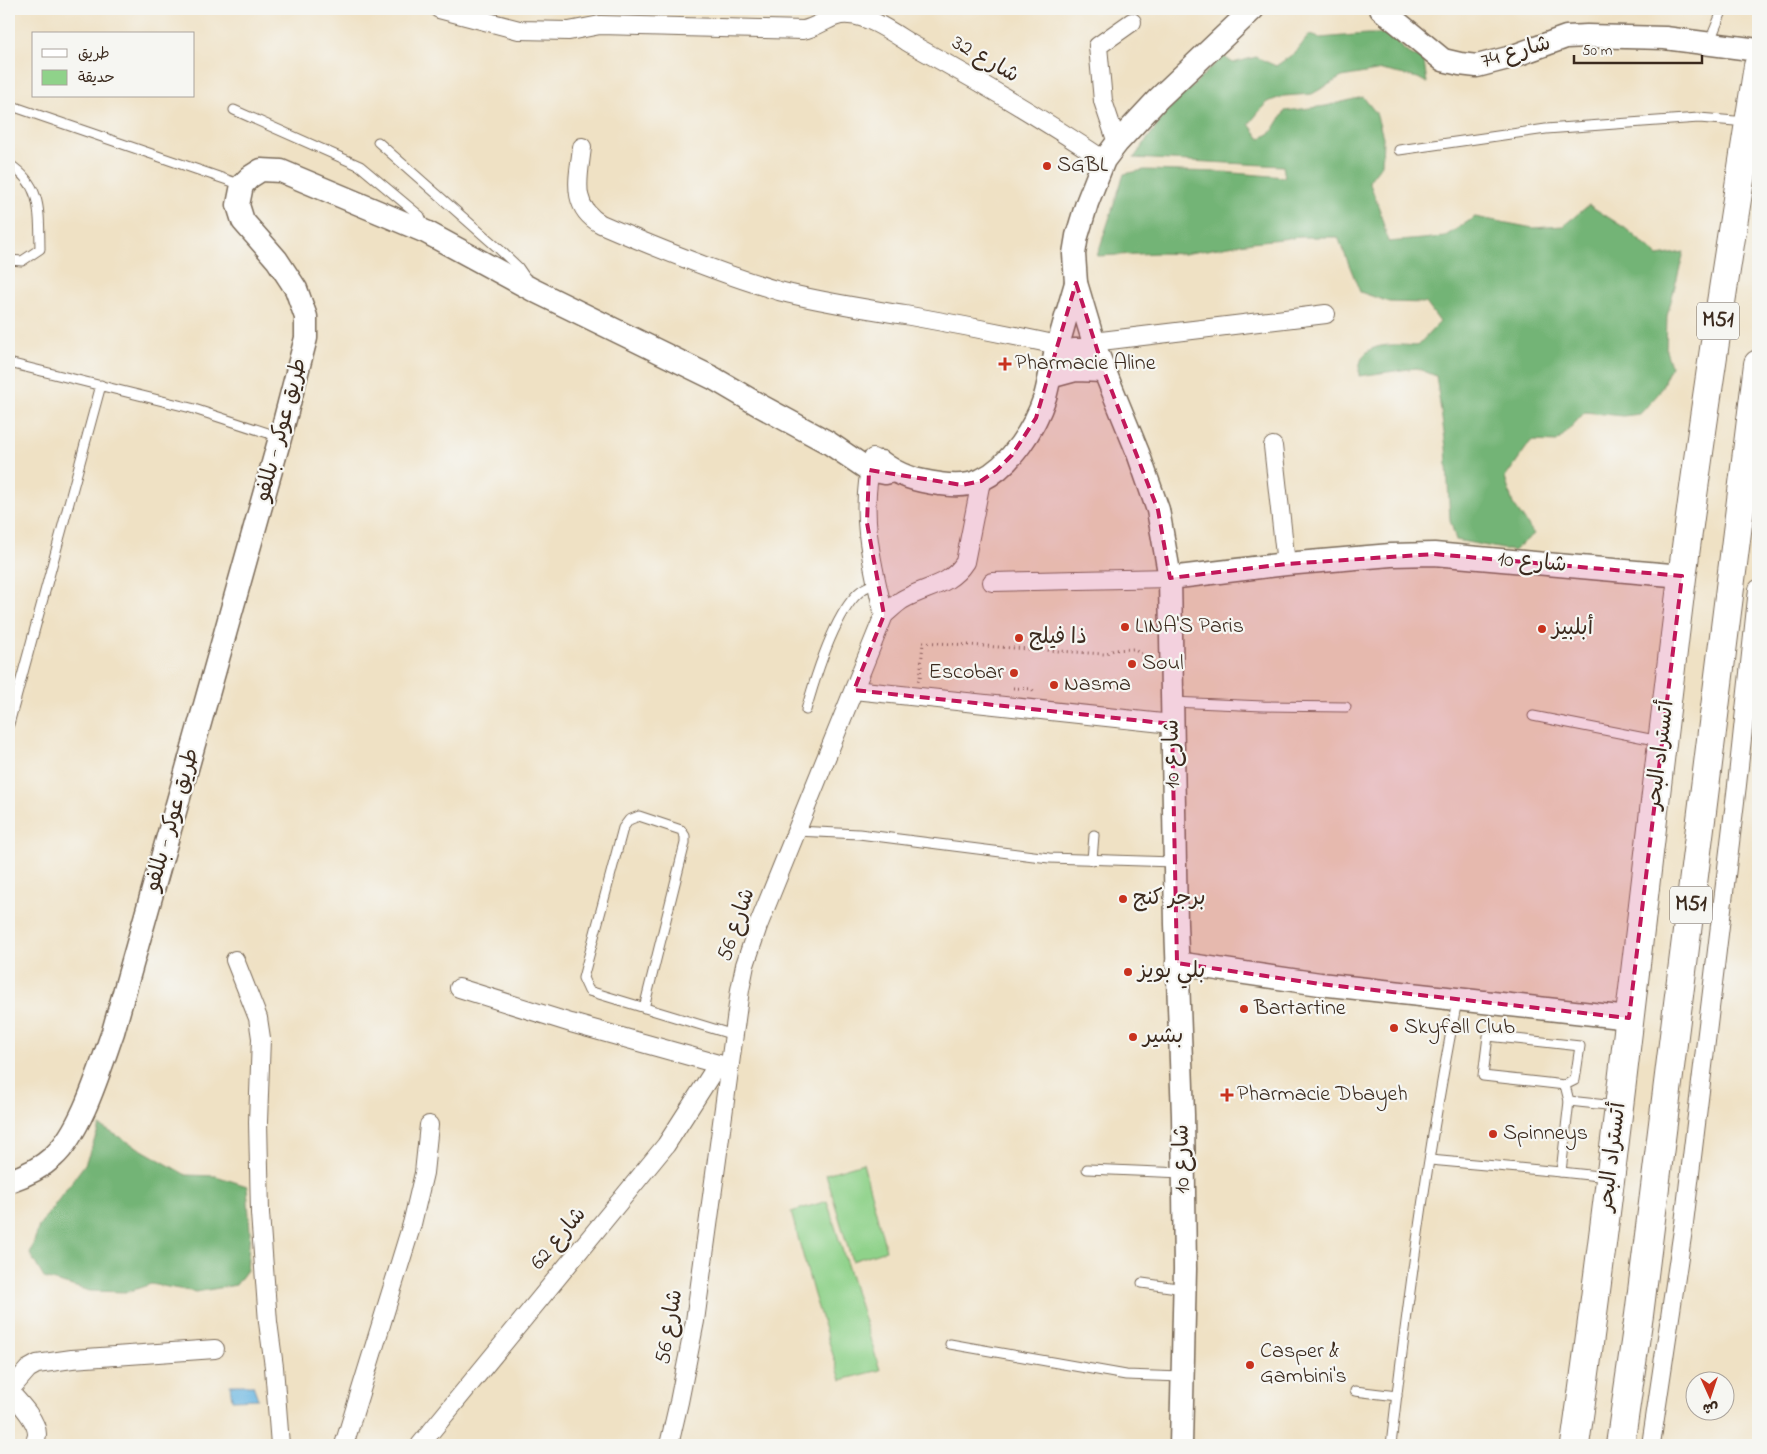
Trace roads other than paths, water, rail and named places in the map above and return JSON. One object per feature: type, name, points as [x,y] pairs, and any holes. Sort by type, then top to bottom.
[{"type":"highway","name":"أتستراد البحر","points":[[1575,1445],[1599,1275],[1682,576],[1710,374],[1758,66]]},
{"type":"highway","name":"أتستراد البحر","points":[[1620,1445],[1642,1296],[1758,364]]},
{"type":"street","name":"شارع 32","points":[[439,9],[519,30],[569,31],[600,25],[803,30],[812,29],[832,12],[850,14],[868,20],[1042,118],[1111,151]]},
{"type":"street","points":[[600,25],[607,9]]},
{"type":"street","points":[[992,582],[1170,578],[1158,510],[1138,453],[1094,346],[1076,283],[1074,254],[1086,204],[1111,151],[1158,99],[1252,9]]},
{"type":"street","name":"شارع 74","points":[[1380,9],[1443,60],[1469,65],[1488,65],[1566,37],[1664,38],[1758,50]]},
{"type":"street","points":[[1111,151],[1103,102],[1098,46],[1132,22]]},
{"type":"street","points":[[582,147],[578,191],[580,201],[593,219],[601,224],[674,255],[726,274],[778,290],[836,304],[970,327],[1057,349],[1074,350],[1326,314]]},
{"type":"street","points":[[242,185],[261,170],[281,171],[426,232],[533,290],[713,378],[765,409],[871,463],[885,473],[893,471],[927,482],[944,485],[962,485],[981,481],[1002,465],[1026,437],[1042,405],[1076,283]]},
{"type":"street","name":"طريق عوكر - بللفو","points":[[9,1181],[38,1168],[62,1148],[78,1121],[110,1040],[280,438],[306,338],[306,317],[301,300],[290,277],[242,218],[238,205],[242,185]]},
{"type":"street","points":[[1050,377],[1076,370],[1104,372]]},
{"type":"street","points":[[1272,446],[1286,564]]},
{"type":"street","points":[[871,463],[867,493],[867,523],[876,582],[884,615],[902,601],[949,580],[959,571],[965,562],[981,481]]},
{"type":"street","name":"شارع 10","points":[[1181,1445],[1184,1174],[1174,862],[1170,578],[1286,564],[1391,555],[1434,554],[1682,576]]},
{"type":"street","points":[[1651,1445],[1684,1223],[1737,785],[1758,589]]},
{"type":"street","name":"شارع 56","points":[[669,1445],[695,1321],[723,1066],[734,1035],[745,965],[758,926],[884,615]]},
{"type":"street","points":[[854,690],[1172,713]]},
{"type":"street","points":[[235,960],[258,1018],[261,1038],[258,1122],[260,1212],[280,1445]]},
{"type":"street","points":[[1177,963],[1320,984],[1629,1018]]},
{"type":"street","points":[[459,988],[570,1023],[723,1066]]},
{"type":"street","name":"شارع 62","points":[[420,1445],[666,1145],[723,1066]]},
{"type":"street","points":[[344,1445],[412,1224],[424,1173],[429,1125]]},
{"type":"street","points":[[34,1445],[38,1434],[35,1425],[22,1405],[9,1391],[28,1369],[37,1364],[72,1358],[215,1349]]},
{"type":"lane","points":[[1709,43],[1723,9]]},
{"type":"lane","points":[[9,105],[242,185]]},
{"type":"lane","points":[[234,110],[360,166],[420,216],[426,232]]},
{"type":"lane","points":[[1399,150],[1546,129],[1699,118],[1749,122]]},
{"type":"lane","points":[[378,142],[518,267],[533,290]]},
{"type":"lane","points":[[9,164],[30,184],[37,197],[40,249],[22,261],[9,260]]},
{"type":"lane","points":[[9,363],[191,408],[280,438]]},
{"type":"lane","points":[[9,724],[101,385]]},
{"type":"lane","points":[[806,710],[825,651],[838,623],[852,601],[862,590],[876,582]]},
{"type":"lane","points":[[1172,713],[1263,706],[1346,707]]},
{"type":"lane","points":[[1533,716],[1663,742]]},
{"type":"lane","points":[[644,1008],[685,843],[685,836],[681,830],[639,816],[629,820],[623,828],[583,978],[589,991],[644,1008],[734,1035]]},
{"type":"lane","points":[[796,831],[859,834],[1050,858],[1174,862]]},
{"type":"lane","points":[[1092,860],[1094,835]]},
{"type":"lane","points":[[1391,1445],[1406,1316],[1444,1065],[1457,1000]]},
{"type":"lane","points":[[1488,1036],[1580,1046],[1575,1080],[1564,1085],[1483,1076],[1488,1036]]},
{"type":"lane","points":[[1561,1172],[1569,1101],[1564,1085]]},
{"type":"lane","points":[[1569,1101],[1619,1106]]},
{"type":"lane","points":[[1430,1160],[1610,1177]]},
{"type":"lane","points":[[1086,1170],[1184,1174]]},
{"type":"lane","points":[[1142,1283],[1184,1290]]},
{"type":"lane","points":[[950,1344],[1126,1375],[1182,1378]]},
{"type":"lane","points":[[1354,1391],[1397,1396]]},
{"type":"water","points":[[230,1385],[253,1385],[258,1399],[232,1400]]},
{"type":"place","name":"SGBL","points":[[1047,166]]},
{"type":"place","name":"Pharmacie Aline","points":[[1005,364]]},
{"type":"place","name":"LINA'S Paris","points":[[1125,627]]},
{"type":"place","name":"أبلبيز","points":[[1542,629]]},
{"type":"place","name":"ذا فيلج","points":[[1019,638]]},
{"type":"place","name":"Soul","points":[[1132,664]]},
{"type":"place","name":"Escobar","points":[[1014,673]]},
{"type":"place","name":"Nasma","points":[[1054,685]]},
{"type":"place","name":"برجر كنج","points":[[1123,899]]},
{"type":"place","name":"بلي بويز","points":[[1128,972]]},
{"type":"place","name":"Bartartine","points":[[1244,1009]]},
{"type":"place","name":"Skyfall Club","points":[[1394,1028]]},
{"type":"place","name":"بشير","points":[[1133,1037]]},
{"type":"place","name":"Pharmacie Dbayeh","points":[[1227,1095]]},
{"type":"place","name":"Spinneys","points":[[1493,1134]]},
{"type":"place","name":"Casper & Gambini's","points":[[1250,1365]]}]
